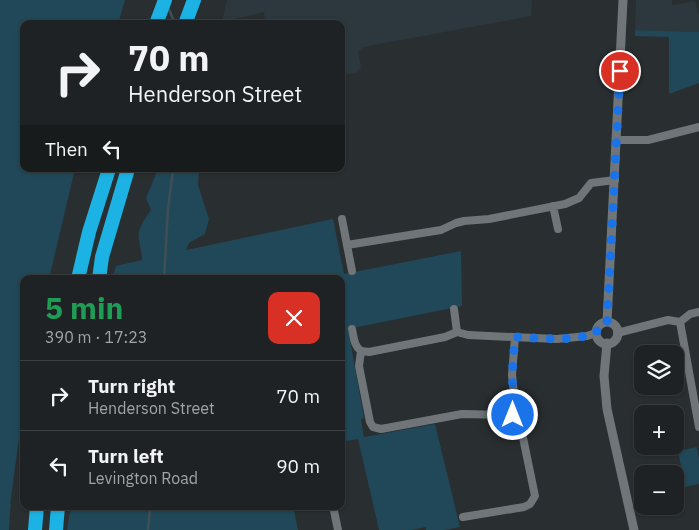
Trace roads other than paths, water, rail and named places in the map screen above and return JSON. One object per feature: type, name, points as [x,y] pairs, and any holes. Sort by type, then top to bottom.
[{"type":"highway","points":[[157,0],[158,20]]},
{"type":"highway","points":[[158,20],[165,0]]},
{"type":"highway","points":[[181,20],[188,9]]},
{"type":"highway","points":[[79,275],[108,172]]},
{"type":"highway","points":[[100,275],[102,258],[127,172]]},
{"type":"highway","points":[[35,530],[37,510]]},
{"type":"highway","points":[[56,530],[58,510]]},
{"type":"street","points":[[607,322],[623,0]]},
{"type":"street","points":[[616,140],[648,140],[699,127]]},
{"type":"street","points":[[347,245],[441,230],[456,222],[489,219],[565,204],[579,198],[591,183],[615,180]]},
{"type":"street","points":[[553,206],[558,229]]},
{"type":"street","points":[[342,219],[352,271]]},
{"type":"street","points":[[454,309],[457,332]]},
{"type":"street","points":[[617,333],[668,320],[680,322],[690,314],[699,312]]},
{"type":"street","points":[[607,322],[614,326],[617,333],[614,340],[607,344]]},
{"type":"street","points":[[607,322],[599,325],[596,333],[599,341],[607,344]]},
{"type":"street","points":[[680,322],[696,397],[699,427]]},
{"type":"street","points":[[352,329],[354,342],[361,352],[370,352],[445,337],[457,332],[468,335],[571,338],[596,333]]},
{"type":"street","points":[[464,517],[524,506],[532,501],[534,496],[521,428],[513,415],[512,375],[515,337]]},
{"type":"street","points":[[607,344],[604,376],[606,400],[634,530]]},
{"type":"street","points":[[361,352],[359,366],[370,422],[377,428],[462,414],[513,415]]},
{"type":"street","points":[[334,510],[338,530]]},
{"type":"waterway","points":[[168,7],[173,20]]},
{"type":"waterway","points":[[164,275],[168,209],[173,172]]},
{"type":"waterway","points":[[148,530],[150,510]]}]
